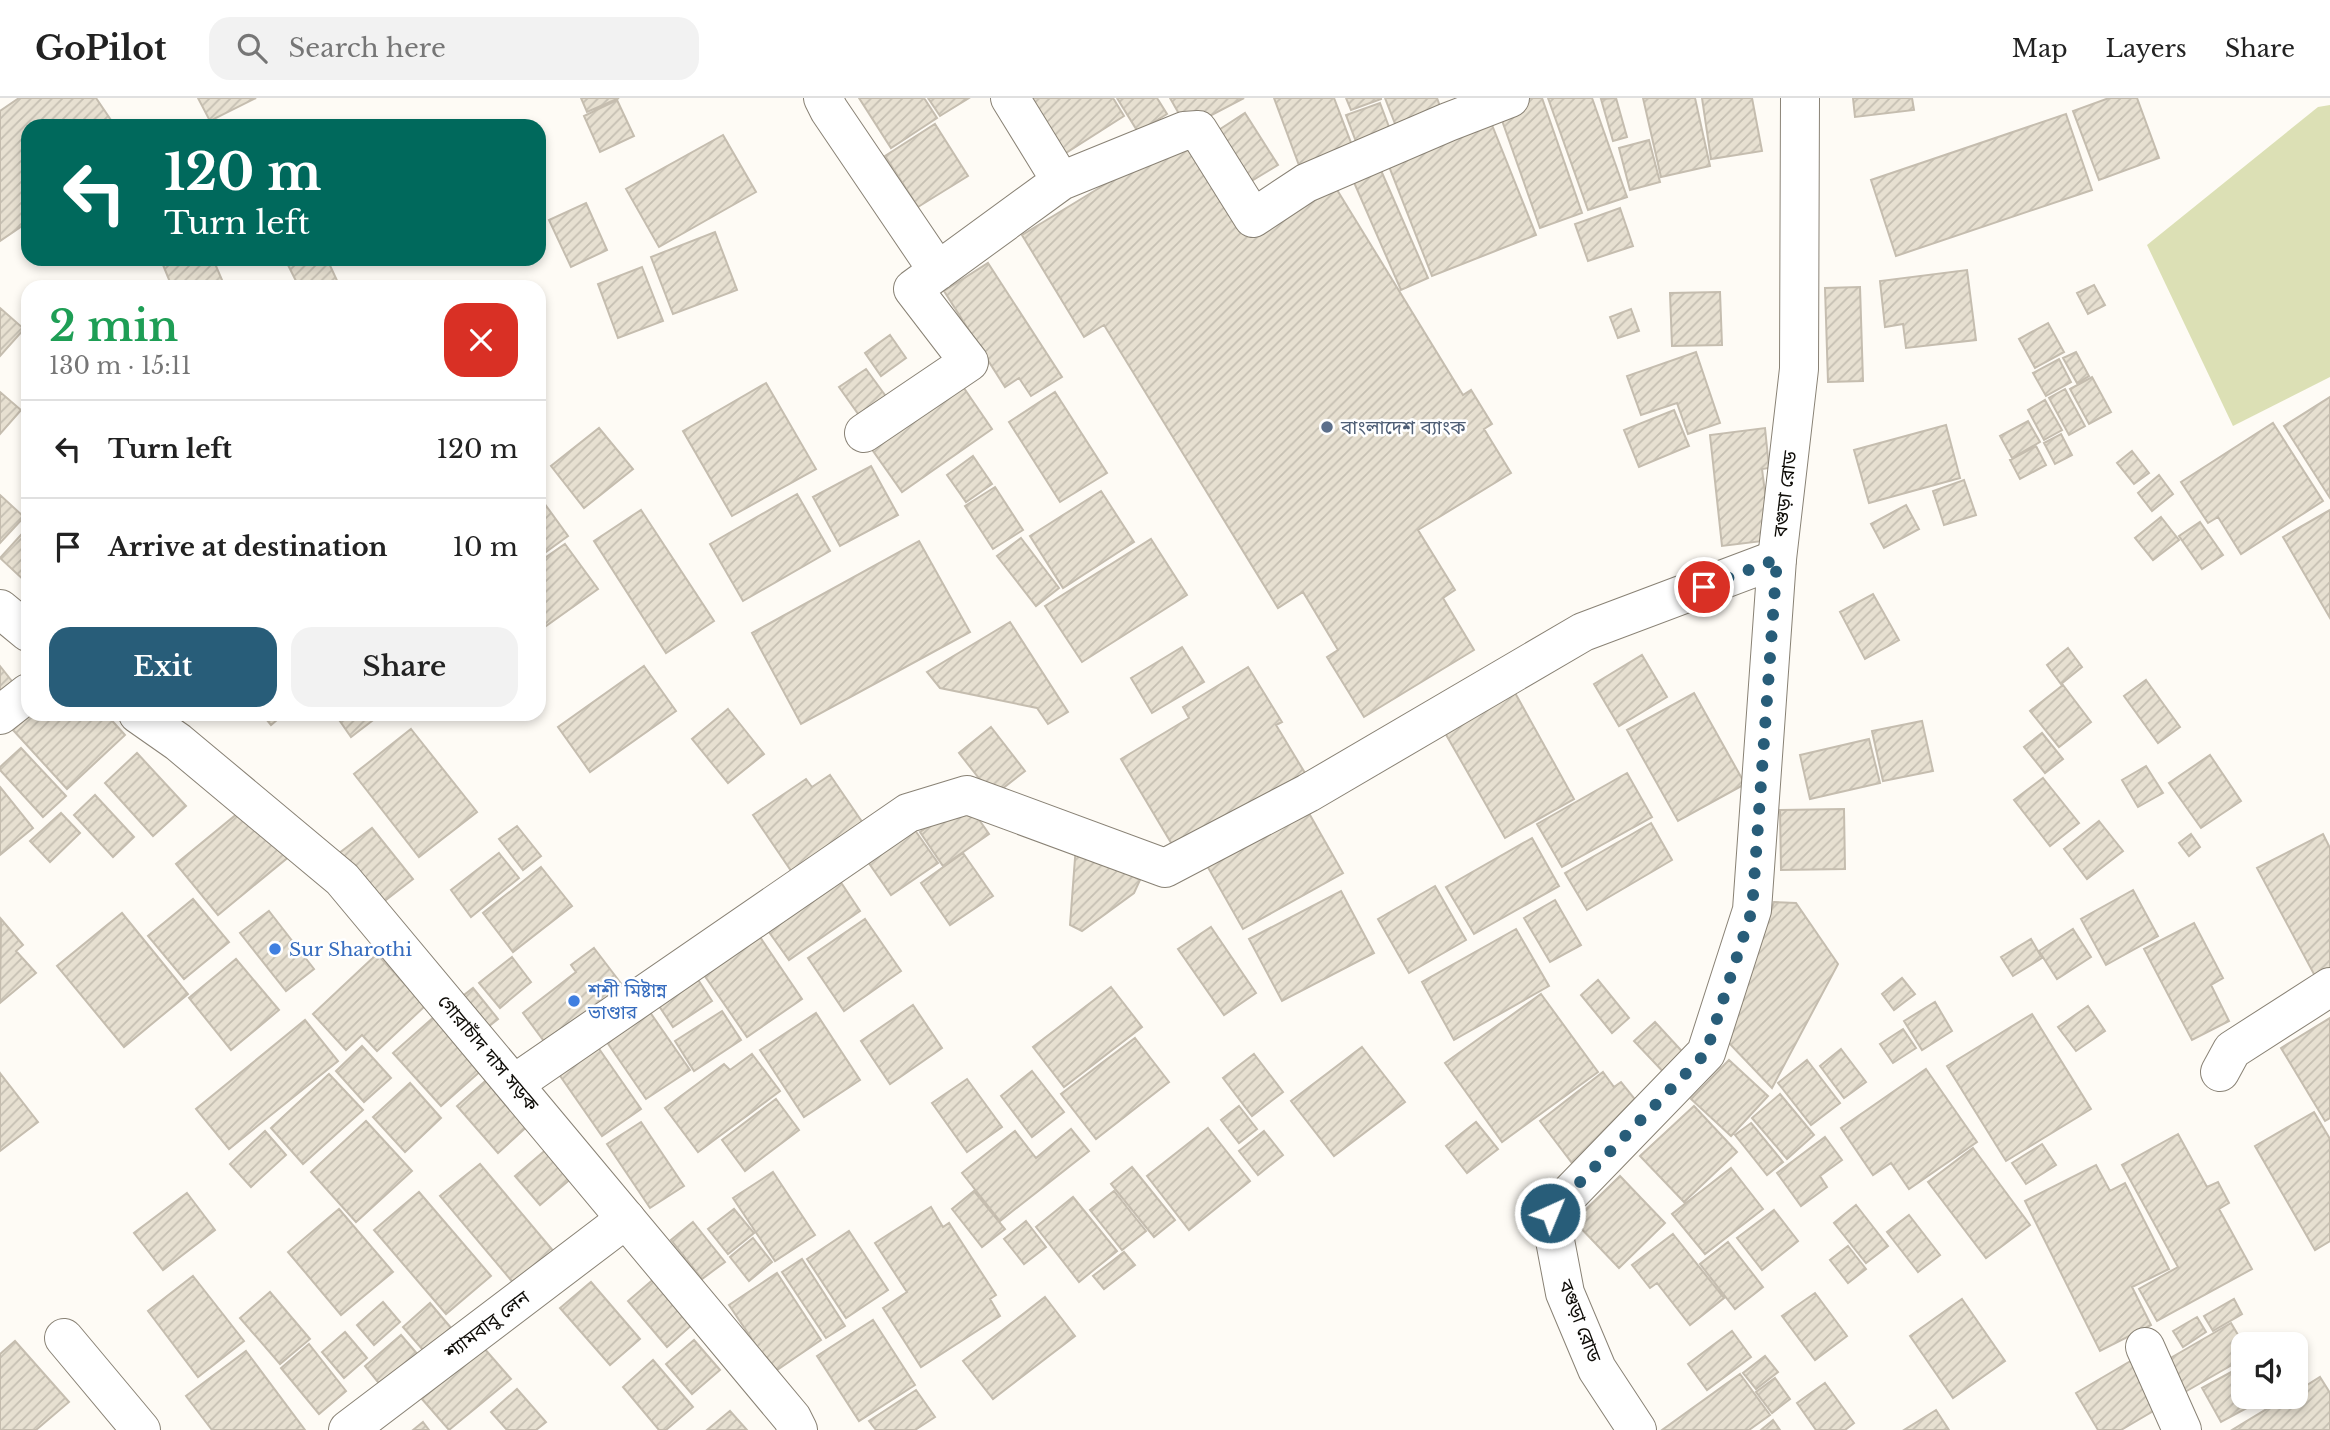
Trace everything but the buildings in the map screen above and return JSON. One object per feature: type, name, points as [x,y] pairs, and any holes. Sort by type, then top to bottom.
[{"type":"street","points":[[823,98],[938,271]]},
{"type":"street","points":[[1010,98],[1062,181]]},
{"type":"street","points":[[864,433],[969,362],[913,289],[1062,181],[1184,131],[1198,130],[1253,218],[1306,183],[1510,98]]},
{"type":"street","name":"বগুড়া রোড","points":[[1637,1430],[1597,1369],[1565,1293],[1550,1213],[1706,1053],[1752,910],[1777,559],[1799,369],[1800,98]]},
{"type":"street","points":[[514,1084],[908,813],[967,795],[1165,868],[1308,793],[1583,632],[1777,559]]},
{"type":"street","points":[[0,609],[21,626]]},
{"type":"street","points":[[0,715],[21,698]]},
{"type":"street","name":"গোরাচাঁদ দাস সড়ক","points":[[148,721],[178,742],[342,879],[792,1418],[798,1430]]},
{"type":"street","points":[[2220,1072],[2232,1050],[2330,987]]},
{"type":"street","name":"শ্যামবাবু লেন","points":[[348,1430],[626,1219]]},
{"type":"street","points":[[64,1338],[141,1430]]},
{"type":"street","points":[[2145,1347],[2182,1430]]},
{"type":"green space","points":[[2330,105],[2330,377],[2233,426],[2147,245],[2318,107]]},
{"type":"place","name":"বাংলাদেশ ব্যাংক","points":[[1327,427]]},
{"type":"place","name":"Sur Sharothi","points":[[275,949]]},
{"type":"place","name":"শশী মিষ্টান্ন ভাণ্ডার","points":[[574,1001]]},
{"type":"route","points":[[1550,1213],[1706,1053],[1752,910],[1777,559],[1704,587]]}]
